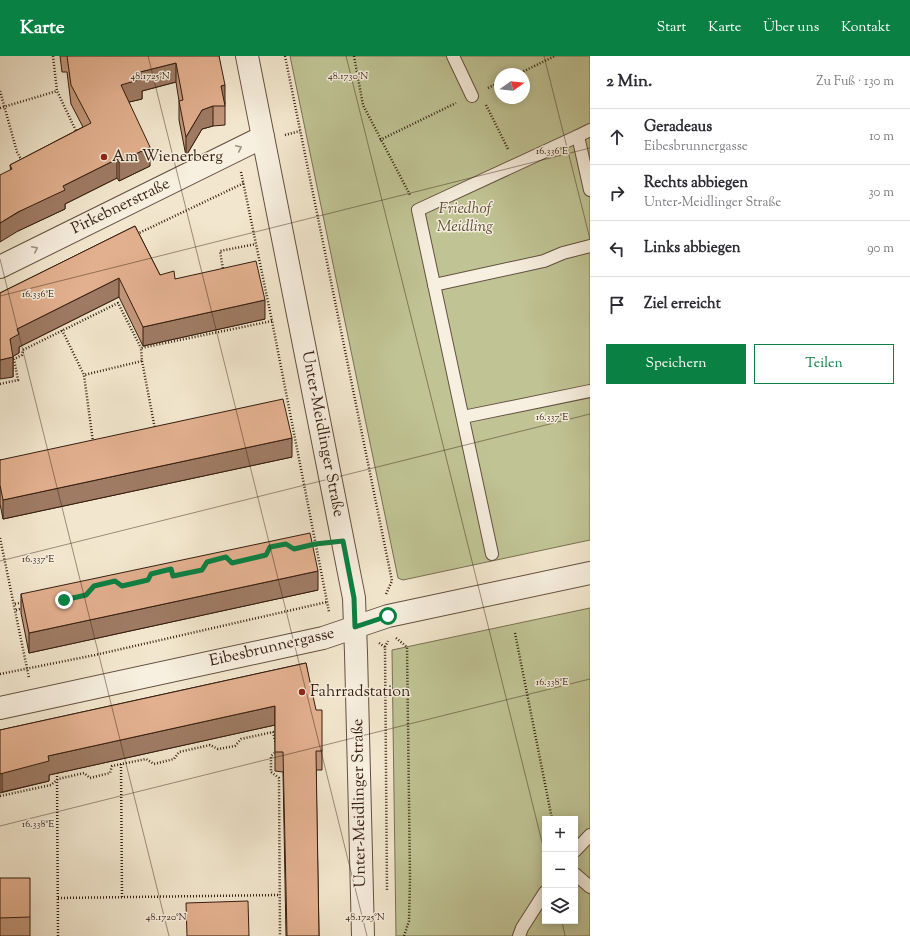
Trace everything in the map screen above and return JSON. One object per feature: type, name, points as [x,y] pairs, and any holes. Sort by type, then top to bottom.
[{"type":"street","name":"Unter-Meidlinger Straße","points":[[247,56],[354,598],[363,936]]},
{"type":"street","name":"Pirkebnerstraße","points":[[0,267],[263,137]]},
{"type":"street","name":"Eibesbrunnergasse","points":[[0,708],[323,638],[355,627],[389,625],[590,573]]},
{"type":"lane","points":[[453,56],[476,94]]},
{"type":"lane","points":[[492,554],[418,210],[590,130]]},
{"type":"lane","points":[[578,136],[590,190]]},
{"type":"lane","points":[[434,286],[544,261],[563,253],[590,246]]},
{"type":"lane","points":[[463,417],[590,390]]},
{"type":"lane","points":[[578,848],[590,835]]},
{"type":"lane","points":[[578,877],[590,887]]},
{"type":"lane","points":[[519,936],[542,897]]},
{"type":"path","points":[[53,56],[57,91],[80,140]]},
{"type":"path","points":[[285,56],[392,581],[384,598],[389,625],[407,647],[410,879],[409,921],[404,936]]},
{"type":"path","points":[[354,56],[362,104],[418,210]]},
{"type":"path","points":[[530,68],[555,56]]},
{"type":"path","points":[[380,140],[494,85]]},
{"type":"path","points":[[0,91],[17,152],[22,163]]},
{"type":"path","points":[[0,108],[57,91]]},
{"type":"path","points":[[476,94],[516,165]]},
{"type":"path","points":[[0,674],[102,653],[327,602],[272,321],[243,184],[134,235]]},
{"type":"path","points":[[220,275],[223,269],[220,252],[283,238]]},
{"type":"path","points":[[0,384],[18,380],[14,359],[22,355],[23,350],[118,303],[141,348],[142,361],[156,435]]},
{"type":"path","points":[[141,348],[298,316]]},
{"type":"path","points":[[62,330],[84,375],[93,447]]},
{"type":"path","points":[[84,375],[142,361]]},
{"type":"path","points":[[282,409],[317,409]]},
{"type":"path","points":[[0,538],[15,604],[27,668]]},
{"type":"path","points":[[315,544],[343,541]]},
{"type":"path","points":[[15,604],[30,601]]},
{"type":"path","points":[[16,610],[28,607]]},
{"type":"path","points":[[355,627],[385,647],[387,897]]},
{"type":"path","points":[[515,633],[551,816]]},
{"type":"path","points":[[0,796],[51,786],[58,779],[84,773],[90,778],[110,773],[112,766],[146,759],[154,764],[174,759],[179,752],[210,745],[218,749],[235,746],[240,739],[273,732],[278,750],[271,756],[271,772],[278,778],[280,936]]},
{"type":"path","points":[[122,764],[122,897]]},
{"type":"path","points":[[58,773],[58,936]]},
{"type":"path","points":[[58,898],[279,896]]},
{"type":"green space","name":"Friedhof Meidling","points":[[290,56],[590,56],[590,540],[403,580],[398,578]]},
{"type":"green space","points":[[590,608],[590,936],[396,936],[392,650]]},
{"type":"building","name":"Am Wienerberg","points":[[67,56],[219,56],[225,85],[221,86],[225,106],[213,106],[202,110],[186,137],[179,101],[183,100],[176,63],[140,72],[142,79],[121,85],[150,147],[119,162],[117,159],[63,186],[65,190],[18,212],[0,223],[0,175],[12,169],[10,165],[91,123],[71,85]]},
{"type":"building","points":[[135,226],[160,275],[174,271],[175,279],[256,261],[265,300],[143,327],[119,278],[17,329],[19,334],[10,339],[13,357],[0,360],[0,293]]},
{"type":"building","points":[[283,399],[292,438],[3,500],[0,485],[0,460]]},
{"type":"building","points":[[310,533],[318,571],[29,633],[21,594]]},
{"type":"building","points":[[306,663],[316,710],[322,710],[322,751],[316,751],[319,936],[287,936],[283,752],[275,752],[275,706],[48,756],[49,761],[0,774],[0,730]]},
{"type":"building","points":[[0,878],[30,878],[30,917],[0,918]]},
{"type":"building","points":[[248,901],[249,936],[187,936],[186,903]]},
{"type":"place","name":"Am Wienerberg","points":[[104,157]]},
{"type":"place","name":"Fahrradstation","points":[[302,692]]},
{"type":"route","points":[[64,600],[86,595],[94,586],[115,581],[122,586],[148,580],[151,574],[171,569],[173,576],[202,570],[207,562],[226,557],[232,563],[266,555],[270,547],[286,544],[294,549],[315,544],[343,541],[354,598],[355,627],[388,616]]}]
